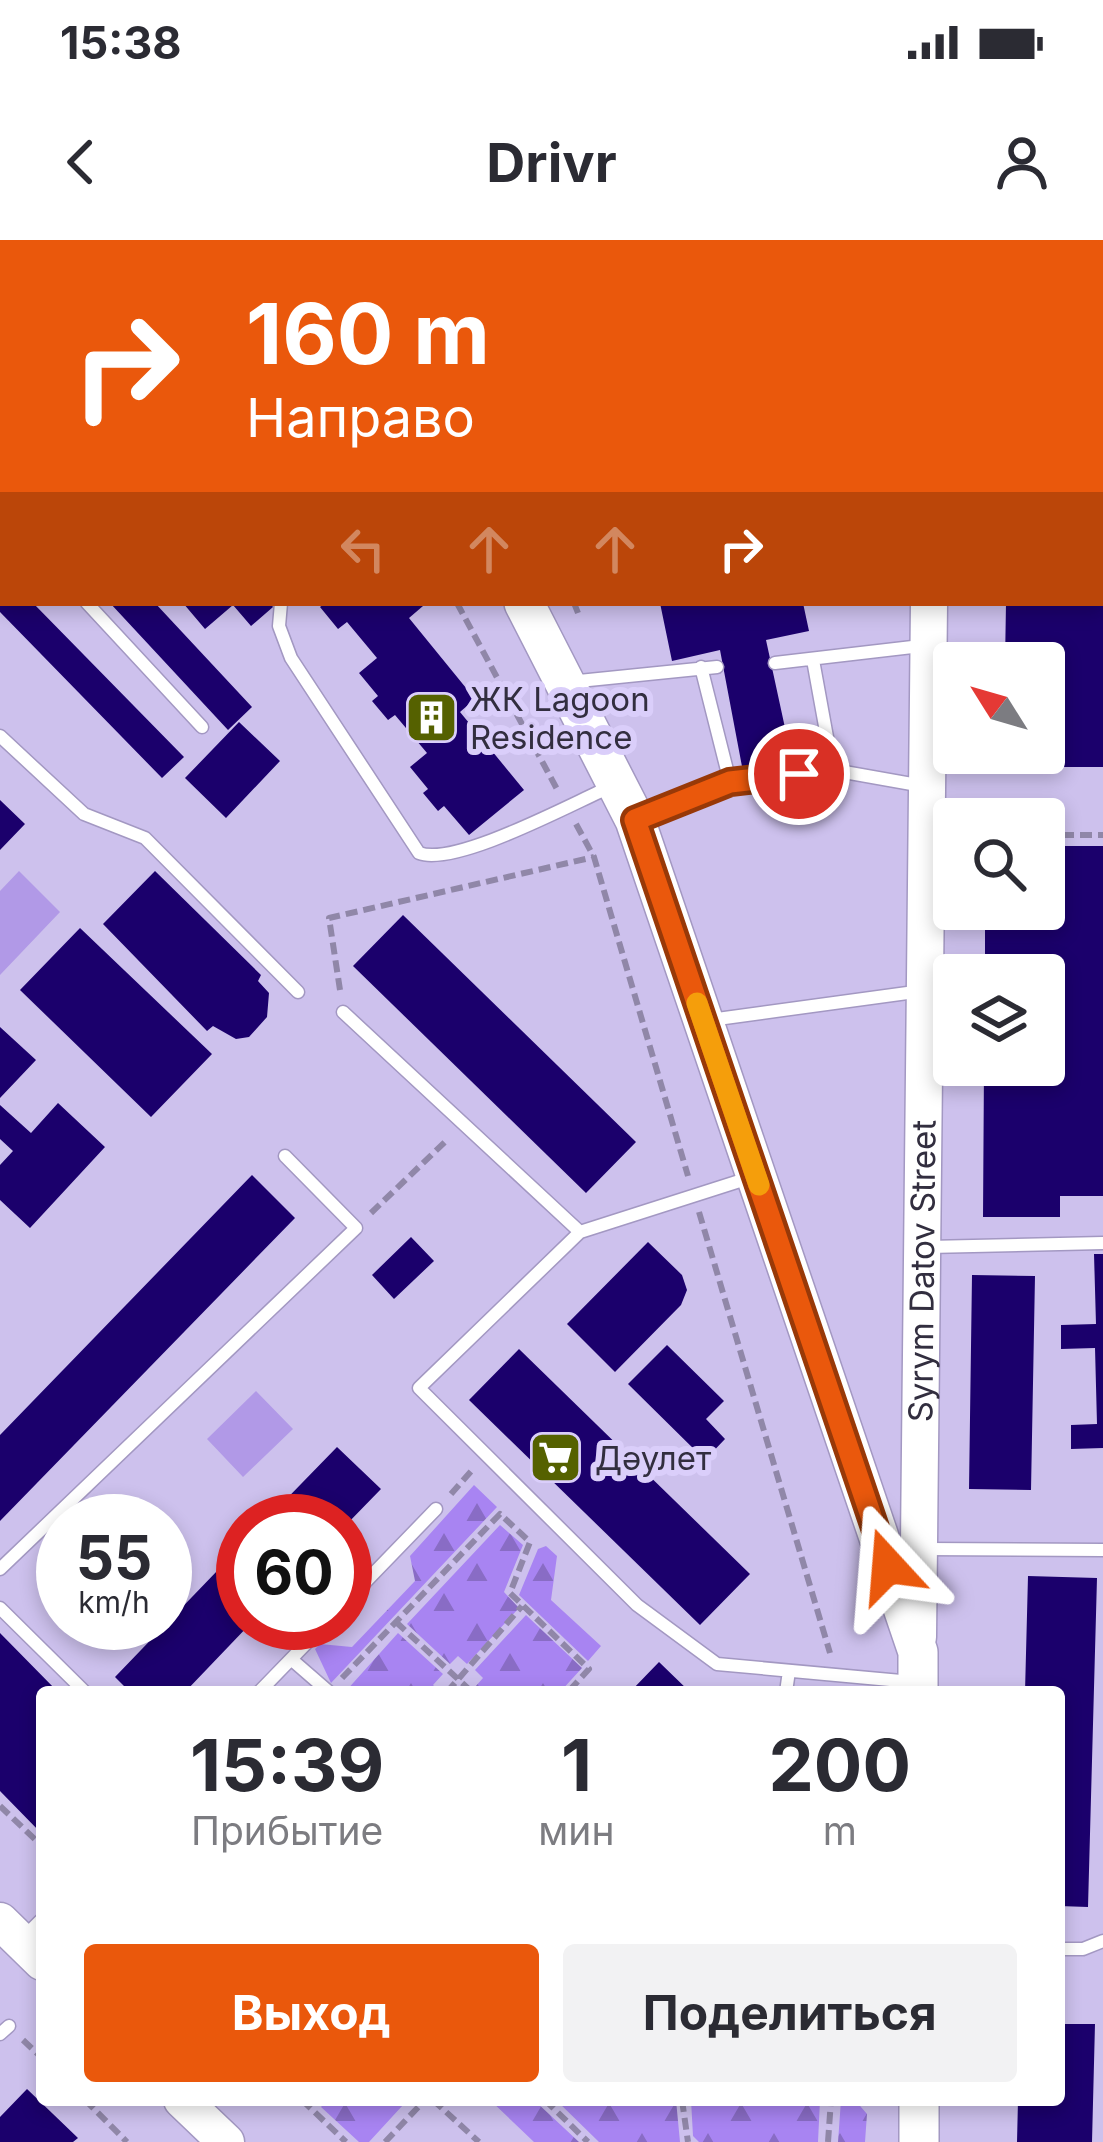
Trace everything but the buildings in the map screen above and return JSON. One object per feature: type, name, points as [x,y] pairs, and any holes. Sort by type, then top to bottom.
[{"type":"main road","points":[[526,606],[635,820],[918,1675]]},
{"type":"main road","name":"Syrym Datov Street","points":[[918,1675],[929,606]]},
{"type":"main road","points":[[188,2106],[226,2142]]},
{"type":"main road","points":[[908,2142],[917,2106]]},
{"type":"main road","points":[[918,2106],[919,2142]]},
{"type":"lane","points":[[90,606],[202,727]]},
{"type":"lane","points":[[281,606],[279,626],[291,658],[419,854],[440,856],[617,784]]},
{"type":"lane","points":[[775,663],[928,645]]},
{"type":"lane","points":[[813,660],[833,770]]},
{"type":"lane","points":[[701,667],[730,782]]},
{"type":"lane","points":[[567,683],[717,668]]},
{"type":"lane","points":[[0,736],[84,814],[146,838],[298,992]]},
{"type":"lane","points":[[635,820],[730,782],[833,770],[925,787]]},
{"type":"lane","points":[[703,1021],[923,991]]},
{"type":"lane","points":[[343,1012],[580,1232]]},
{"type":"lane","points":[[0,1569],[356,1228],[285,1156]]},
{"type":"lane","points":[[756,1176],[580,1232],[419,1388],[638,1605],[717,1664],[837,1676],[918,1675]]},
{"type":"lane","points":[[921,1247],[1103,1243]]},
{"type":"lane","points":[[372,1575],[436,1509]]},
{"type":"lane","points":[[919,1549],[1103,1550]]},
{"type":"lane","points":[[0,1607],[79,1686]]},
{"type":"lane","points":[[265,1686],[300,1650]]},
{"type":"lane","points":[[291,1659],[322,1686]]},
{"type":"lane","points":[[787,1686],[789,1672]]},
{"type":"lane","points":[[1065,1949],[1083,1949],[1103,1941]]},
{"type":"path","points":[[459,606],[594,857],[837,1676]]},
{"type":"path","points":[[575,606],[578,613]]},
{"type":"path","points":[[1065,835],[1103,836]]},
{"type":"path","points":[[343,1012],[329,918],[594,857]]},
{"type":"path","points":[[356,1228],[463,1124]]},
{"type":"path","points":[[436,1509],[487,1455]]},
{"type":"path","points":[[335,1686],[500,1514],[530,1541],[511,1593],[590,1669],[574,1686]]},
{"type":"path","points":[[452,1686],[522,1606]]},
{"type":"path","points":[[396,1622],[466,1686]]},
{"type":"path","points":[[0,1805],[36,1840]]},
{"type":"path","points":[[91,2106],[127,2142]]},
{"type":"path","points":[[308,2106],[346,2142]]},
{"type":"path","points":[[385,2142],[423,2106]]},
{"type":"path","points":[[436,2106],[479,2142]]},
{"type":"path","points":[[551,2106],[588,2142]]},
{"type":"path","points":[[683,2106],[688,2142]]},
{"type":"path","points":[[828,2142],[831,2106]]},
{"type":"green space","points":[[474,1485],[497,1507],[372,1640],[372,1626],[415,1581],[410,1556]]},
{"type":"green space","points":[[500,1525],[523,1545],[504,1592],[519,1608],[467,1664],[458,1656],[450,1664],[407,1624]]},
{"type":"green space","points":[[546,1546],[557,1556],[551,1600],[601,1646],[588,1661],[519,1595],[538,1549]]},
{"type":"green space","points":[[526,1615],[582,1668],[566,1686],[476,1686],[483,1678],[475,1670]]},
{"type":"green space","points":[[398,1633],[443,1674],[434,1686],[350,1686]]},
{"type":"green space","points":[[315,1650],[362,1650],[331,1683]]},
{"type":"green space","points":[[402,2106],[369,2142],[359,2142],[321,2107]]},
{"type":"green space","points":[[496,2106],[540,2106],[579,2142],[534,2142]]},
{"type":"green space","points":[[562,2106],[677,2106],[680,2142],[599,2142]]},
{"type":"green space","points":[[691,2106],[820,2106],[818,2142],[699,2142],[693,2136]]},
{"type":"green space","points":[[841,2106],[860,2106],[867,2114],[865,2142],[838,2142]]},
{"type":"shaded area","points":[[19,871],[60,912],[0,975],[0,891]]},
{"type":"shaded area","points":[[256,1391],[293,1429],[243,1477],[207,1439]]},
{"type":"slow traffic","points":[[697,1003],[759,1185]]},
{"type":"place","name":"ЖК Lagoon Residence","points":[[431,718]]},
{"type":"place","name":"Дәулет","points":[[556,1458]]},
{"type":"route","points":[[799,774],[730,782],[635,820],[888,1566]]}]
